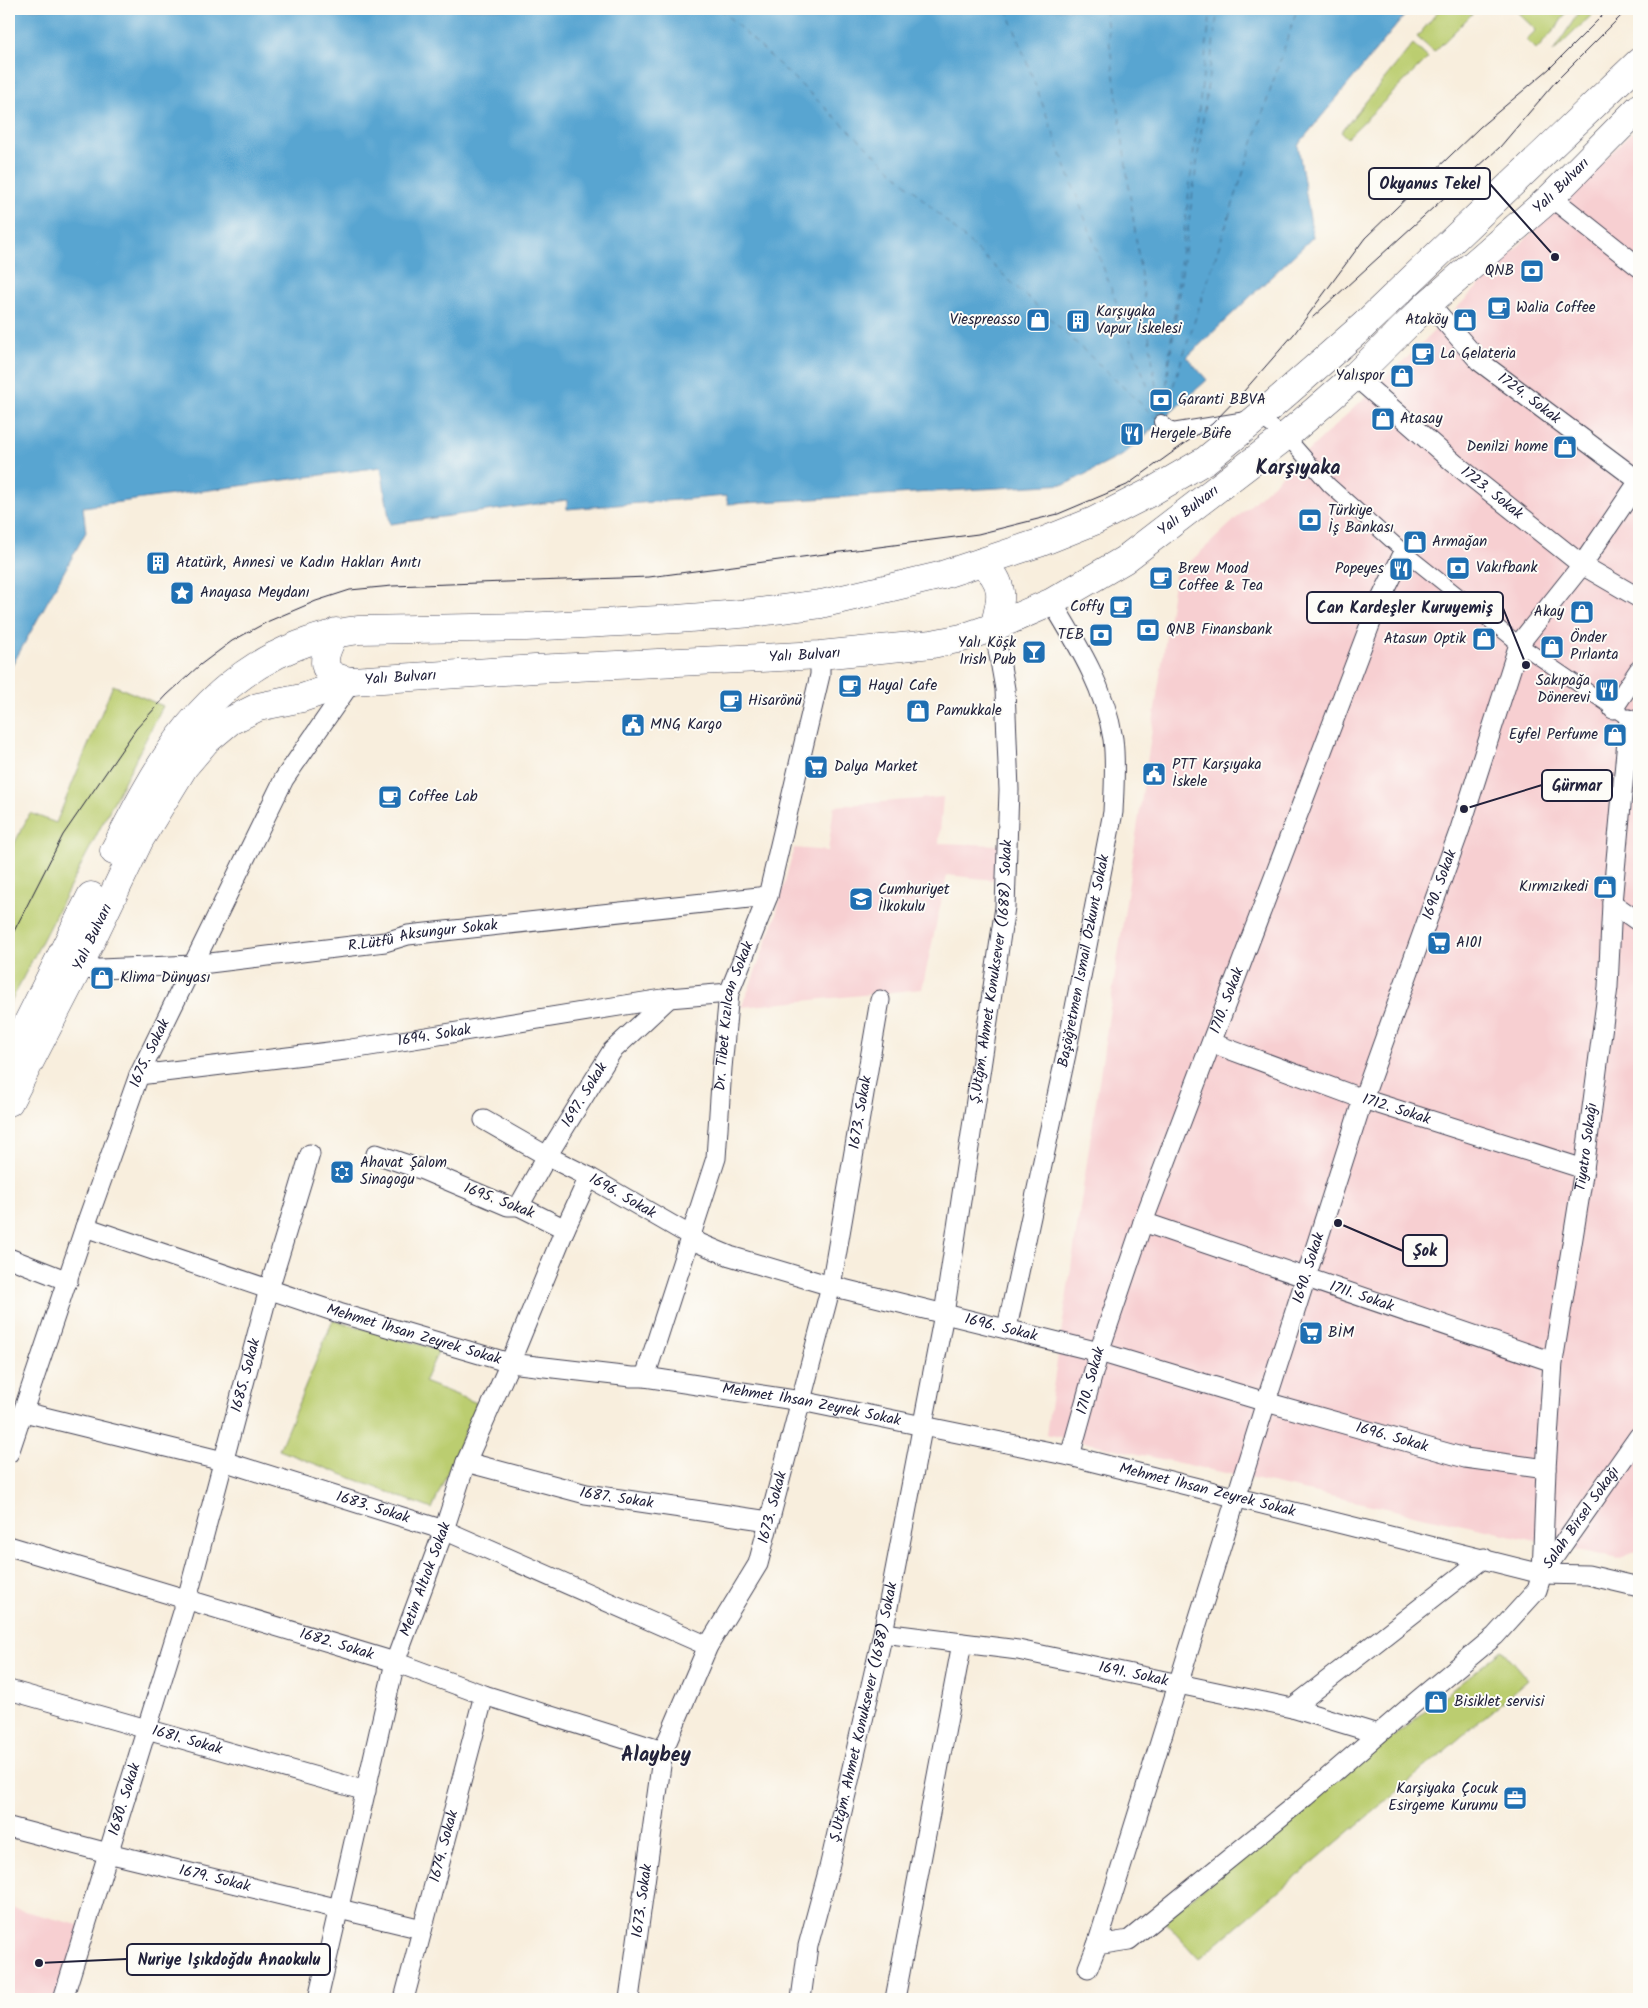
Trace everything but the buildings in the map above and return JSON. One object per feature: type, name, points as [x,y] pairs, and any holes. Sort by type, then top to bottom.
[{"type":"main road","name":"Yalı Bulvarı","points":[[9,1060],[146,789],[174,745],[204,707],[233,681],[264,661],[301,643],[336,632],[526,627],[752,613],[821,604],[939,576],[1039,543],[1084,524],[1151,492],[1206,460],[1258,417],[1363,326],[1639,62]]},
{"type":"main road","name":"Yalı Bulvarı","points":[[9,1102],[77,970],[140,840],[184,767],[206,741],[230,721],[258,707],[302,698],[352,681],[535,669],[820,655],[932,644],[962,638],[994,627],[1052,602],[1124,560],[1286,436],[1355,376],[1429,303],[1635,119]]},
{"type":"main road","points":[[973,564],[992,571],[1000,586],[1001,603],[994,627]]},
{"type":"main road","points":[[336,632],[326,650],[324,660],[327,671],[337,679],[352,681]]},
{"type":"street","points":[[1550,196],[1639,267]]},
{"type":"street","name":"1724. Sokak","points":[[1429,303],[1479,361],[1639,481]]},
{"type":"street","name":"1723. Sokak","points":[[1355,376],[1454,463],[1582,565],[1639,598]]},
{"type":"street","points":[[1161,422],[1172,431],[1258,417],[1286,436],[1329,484],[1404,552],[1519,644],[1627,718],[1639,670]]},
{"type":"street","name":"1690. Sokak","points":[[1088,1968],[1097,1945],[1266,1402],[1363,1099],[1460,829],[1519,644],[1582,565],[1639,481]]},
{"type":"street","name":"1710. Sokak","points":[[1070,1456],[1100,1352],[1143,1222],[1376,609],[1404,552]]},
{"type":"street","name":"Başöğretmen İsmail Özkunt Sokak","points":[[1007,1328],[1066,1054],[1113,812],[1113,739],[1104,703],[1087,661],[1052,602]]},
{"type":"street","name":"Ş.Ütğm. Ahmet Konuksever (1688) Sokak","points":[[801,1999],[808,1946],[829,1868],[883,1633],[944,1314],[1005,907],[1009,790],[1005,689],[994,627]]},
{"type":"street","name":"Dr. Tibet Kızılcan Sokak","points":[[645,1376],[716,1158],[729,993],[768,896],[820,676],[820,655]]},
{"type":"street","name":"1675. Sokak","points":[[9,1453],[17,1421],[140,1075],[284,779],[352,681]]},
{"type":"street","name":"Tiyatro Sokağı","points":[[1542,1574],[1546,1469],[1554,1362],[1584,1169],[1608,987],[1612,902],[1627,718]]},
{"type":"street","name":"R.Lütfü Aksungur Sokak","points":[[77,970],[194,965],[385,942],[408,935],[768,896]]},
{"type":"street","points":[[1612,902],[1639,922]]},
{"type":"street","name":"1694. Sokak","points":[[140,1075],[346,1050],[669,998],[729,993]]},
{"type":"street","name":"1697. Sokak","points":[[519,1206],[547,1156],[612,1051],[669,998]]},
{"type":"street","name":"1673. Sokak","points":[[629,1999],[663,1751],[708,1646],[758,1564],[832,1286],[880,1000]]},
{"type":"street","name":"1712. Sokak","points":[[1212,1043],[1363,1099],[1584,1169]]},
{"type":"street","name":"1696. Sokak","points":[[484,1120],[547,1156],[589,1177],[691,1236],[699,1243],[730,1256],[832,1286],[1100,1352],[1266,1402],[1465,1458],[1546,1469]]},
{"type":"street","name":"1685. Sokak","points":[[187,1599],[269,1289],[310,1154]]},
{"type":"street","name":"1695. Sokak","points":[[376,1154],[423,1170],[508,1206],[519,1206],[565,1229]]},
{"type":"street","name":"Metin Altıok Sokak","points":[[318,1999],[395,1662],[444,1530],[466,1462],[510,1364],[565,1229],[589,1177]]},
{"type":"street","name":"1711. Sokak","points":[[1143,1222],[1554,1362]]},
{"type":"street","name":"Mehmet İhsan Zeyrek Sokak","points":[[85,1227],[339,1313],[510,1364],[631,1377],[645,1376],[801,1401],[922,1424],[1070,1456],[1542,1574],[1588,1575],[1639,1586]]},
{"type":"street","points":[[9,1258],[68,1281]]},
{"type":"street","name":"1683. Sokak","points":[[17,1421],[223,1461],[444,1530],[708,1646]]},
{"type":"street","name":"Salah Birsel Sokağı","points":[[1542,1574],[1639,1436]]},
{"type":"street","name":"1687. Sokak","points":[[466,1462],[586,1494],[769,1521]]},
{"type":"street","name":"1682. Sokak","points":[[9,1546],[395,1662],[484,1695],[663,1751]]},
{"type":"street","points":[[1292,1708],[1484,1558]]},
{"type":"street","points":[[1097,1945],[1129,1940],[1305,1797],[1495,1636],[1537,1590],[1542,1574]]},
{"type":"street","name":"1680. Sokak","points":[[63,1999],[187,1599]]},
{"type":"street","name":"1691. Sokak","points":[[883,1633],[1018,1650],[1292,1708],[1378,1734]]},
{"type":"street","points":[[895,1999],[962,1643]]},
{"type":"street","name":"1681. Sokak","points":[[9,1690],[366,1791]]},
{"type":"street","name":"1674. Sokak","points":[[404,1999],[484,1695]]},
{"type":"street","name":"1679. Sokak","points":[[9,1827],[338,1910],[422,1929]]},
{"type":"shaded area","points":[[1639,125],[1639,1549],[1619,1559],[1046,1434],[1175,576],[1409,356]]},
{"type":"shaded area","name":"Cumhuriyet İlkokulu","points":[[943,797],[939,843],[999,845],[994,880],[947,875],[922,989],[742,1007],[775,918],[794,848],[828,851],[834,806]]},
{"type":"shaded area","points":[[9,1907],[82,1926],[55,1999],[9,1999]]},
{"type":"green space","points":[[1440,9],[1477,9],[1434,52],[1417,37]]},
{"type":"green space","points":[[1514,9],[1568,9],[1557,27],[1536,50],[1526,40],[1536,30]]},
{"type":"green space","points":[[1581,9],[1598,9],[1553,52]]},
{"type":"green space","points":[[1413,44],[1428,58],[1347,138],[1341,132]]},
{"type":"green space","points":[[113,685],[163,706],[9,1005],[9,854],[30,813],[56,823]]},
{"type":"green space","points":[[333,1320],[439,1350],[424,1382],[477,1403],[432,1509],[279,1450]]},
{"type":"green space","points":[[1502,1650],[1528,1680],[1199,1959],[1163,1920]]},
{"type":"water","points":[[9,9],[1410,9],[1298,145],[1313,237],[1187,357],[1207,380],[1123,455],[1066,484],[728,504],[726,496],[567,509],[567,500],[390,524],[381,467],[83,507],[86,532],[9,671]]},
{"type":"ferry route","points":[[720,9],[1155,417]]},
{"type":"ferry route","points":[[1007,9],[1159,417]]},
{"type":"ferry route","points":[[1105,9],[1160,417]]},
{"type":"ferry route","points":[[1167,374],[1211,9]]},
{"type":"ferry route","points":[[1162,417],[1218,9]]},
{"type":"ferry route","points":[[1163,417],[1297,9]]},
{"type":"tram line","points":[[9,941],[63,835],[136,729],[167,695],[200,665],[232,641],[269,621],[316,601],[350,590],[392,586],[649,577],[978,534],[1058,514],[1127,485],[1212,424],[1294,334],[1365,238],[1480,127],[1549,69],[1609,9]]},
{"type":"tram line","points":[[1313,317],[1500,147],[1556,81],[1628,9]]},
{"type":"place","name":"Okyanus Tekel","points":[[1555,257]]},
{"type":"place","name":"QNB","points":[[1532,271]]},
{"type":"place","name":"Walia Coffee","points":[[1499,308]]},
{"type":"place","name":"Viespreasso","points":[[1038,320]]},
{"type":"place","name":"Ataköy","points":[[1465,320]]},
{"type":"place","name":"Karşıyaka Vapur İskelesi","points":[[1078,321]]},
{"type":"place","name":"La Gelateria","points":[[1423,354]]},
{"type":"place","name":"Yalıspor","points":[[1402,376]]},
{"type":"place","name":"Garanti BBVA","points":[[1161,400]]},
{"type":"place","name":"Atasay","points":[[1383,419]]},
{"type":"place","name":"Hergele Büfe","points":[[1132,434]]},
{"type":"place","name":"Denilzi home","points":[[1565,447]]},
{"type":"place","name":"Türkiye İş Bankası","points":[[1310,520]]},
{"type":"place","name":"Armağan","points":[[1415,542]]},
{"type":"place","name":"Atatürk, Annesi ve Kadın Hakları Anıtı","points":[[158,563]]},
{"type":"place","name":"Vakıfbank","points":[[1458,568]]},
{"type":"place","name":"Popeyes","points":[[1401,569]]},
{"type":"place","name":"Brew Mood Coffee & Tea","points":[[1161,578]]},
{"type":"place","name":"Anayasa Meydanı","points":[[182,593]]},
{"type":"place","name":"Coffy","points":[[1121,607]]},
{"type":"place","name":"Akay","points":[[1582,612]]},
{"type":"place","name":"QNB Finansbank","points":[[1148,630]]},
{"type":"place","name":"TEB","points":[[1101,635]]},
{"type":"place","name":"Atasun Optik","points":[[1484,639]]},
{"type":"place","name":"Önder Pırlanta","points":[[1552,647]]},
{"type":"place","name":"Yalı Köşk Irish Pub","points":[[1034,652]]},
{"type":"place","name":"Can Kardeşler Kuruyemiş","points":[[1526,665]]},
{"type":"place","name":"Hayal Cafe","points":[[850,686]]},
{"type":"place","name":"Sakıpağa Dönerevi","points":[[1607,690]]},
{"type":"place","name":"Hisarönü","points":[[731,701]]},
{"type":"place","name":"Pamukkale","points":[[918,711]]},
{"type":"place","name":"MNG Kargo","points":[[633,725]]},
{"type":"place","name":"Eyfel Perfume","points":[[1615,735]]},
{"type":"place","name":"Dalya Market","points":[[816,767]]},
{"type":"place","name":"PTT Karşıyaka İskele","points":[[1154,774]]},
{"type":"place","name":"Coffee Lab","points":[[390,797]]},
{"type":"place","name":"Gürmar","points":[[1464,809]]},
{"type":"place","name":"Kırmızıkedi","points":[[1605,887]]},
{"type":"place","name":"Cumhuriyet İlkokulu","points":[[861,899]]},
{"type":"place","name":"A101","points":[[1439,943]]},
{"type":"place","name":"Klima Dünyası","points":[[102,978]]},
{"type":"place","name":"Ahavat Şalom Sinagogu","points":[[342,1172]]},
{"type":"place","name":"Şok","points":[[1338,1223]]},
{"type":"place","name":"BİM","points":[[1311,1333]]},
{"type":"place","name":"Bisiklet servisi","points":[[1436,1702]]},
{"type":"place","name":"Karşiyaka Çocuk Esirgeme Kurumu","points":[[1515,1798]]},
{"type":"place","name":"Nuriye Işıkdoğdu Anaokulu","points":[[39,1963]]},
{"type":"district","name":"Karşıyaka","points":[[1298,469]]},
{"type":"district","name":"Alaybey","points":[[656,1756]]}]
